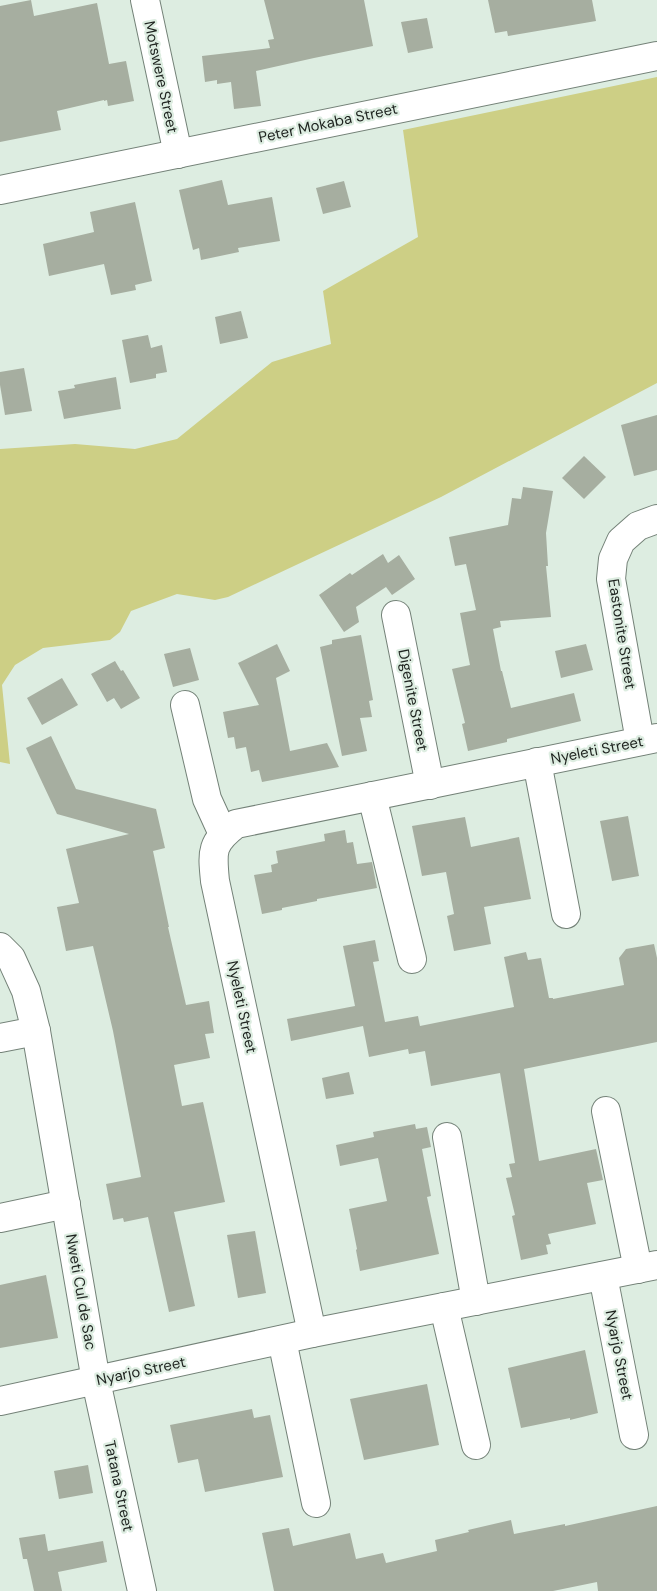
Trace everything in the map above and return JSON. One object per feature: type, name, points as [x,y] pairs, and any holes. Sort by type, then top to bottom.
[{"type":"street","name":"Motswere Street","points":[[145,0],[178,154]]},
{"type":"street","name":"Peter Mokaba Street","points":[[0,190],[657,56]]},
{"type":"street","name":"Eastonite Street","points":[[648,740],[612,579],[612,559],[621,541],[638,526],[657,519]]},
{"type":"street","name":"Digenite Street","points":[[396,615],[430,785]]},
{"type":"street","points":[[185,705],[207,799],[223,834]]},
{"type":"street","name":"Nyeleti Street","points":[[312,1334],[215,881],[213,859],[216,844],[223,834],[236,824],[648,740]]},
{"type":"street","name":"Nyeleti Street","points":[[537,762],[566,914]]},
{"type":"street","points":[[372,796],[412,959]]},
{"type":"street","name":"Nweti Cul de Sac","points":[[0,947],[11,958],[26,991],[36,1031],[96,1380]]},
{"type":"street","points":[[0,1038],[36,1031]]},
{"type":"street","name":"Nyarjo Street","points":[[0,1401],[282,1340],[648,1267],[606,1111]]},
{"type":"street","points":[[447,1137],[476,1301]]},
{"type":"street","points":[[0,1218],[66,1204]]},
{"type":"street","name":"Nyarjo Street","points":[[603,1276],[634,1435]]},
{"type":"street","points":[[444,1307],[476,1445]]},
{"type":"street","points":[[282,1340],[316,1503]]},
{"type":"street","name":"Tatana Street","points":[[96,1380],[142,1591]]},
{"type":"green space","points":[[657,77],[657,383],[441,497],[228,597],[215,600],[177,594],[131,611],[120,632],[110,640],[43,648],[15,665],[2,685],[10,764],[0,762],[0,449],[75,444],[135,449],[177,439],[272,362],[331,344],[323,291],[418,237],[403,130]]},
{"type":"building","points":[[31,0],[34,16],[97,3],[109,64],[126,61],[134,101],[108,106],[107,100],[104,100],[57,111],[61,130],[0,142],[0,6]]},
{"type":"building","points":[[264,0],[364,0],[373,46],[256,71],[261,106],[234,109],[231,82],[217,84],[217,80],[205,82],[202,56],[270,48],[268,40],[274,39]]},
{"type":"building","points":[[488,0],[592,0],[596,21],[508,36],[507,31],[495,33]]},
{"type":"building","points":[[427,18],[433,48],[408,53],[401,22]]},
{"type":"building","points":[[222,180],[228,205],[272,197],[280,241],[238,248],[239,252],[201,260],[199,248],[193,250],[179,190]]},
{"type":"building","points":[[344,181],[351,207],[323,214],[316,188]]},
{"type":"building","points":[[135,202],[152,281],[135,285],[136,290],[111,295],[104,264],[49,276],[43,244],[94,232],[90,212]]},
{"type":"building","points":[[241,311],[248,338],[220,344],[215,317]]},
{"type":"building","points":[[148,335],[151,348],[162,345],[167,372],[156,374],[156,378],[130,383],[122,340]]},
{"type":"building","points":[[24,368],[32,411],[5,415],[0,385],[0,372]]},
{"type":"building","points":[[116,377],[121,409],[64,419],[58,391],[75,388],[74,385]]},
{"type":"building","points":[[657,415],[657,470],[634,476],[621,425]]},
{"type":"building","points":[[584,456],[606,477],[584,499],[562,478]]},
{"type":"building","points":[[523,487],[553,491],[546,533],[548,566],[546,566],[551,617],[500,621],[501,627],[493,629],[501,671],[511,708],[574,693],[581,721],[507,739],[507,742],[468,751],[462,724],[465,723],[452,669],[470,665],[460,613],[476,610],[466,564],[455,566],[449,537],[508,525],[512,498],[521,499]]},
{"type":"building","points":[[383,554],[388,563],[399,555],[415,579],[392,595],[386,587],[356,607],[359,622],[344,632],[319,595],[350,573],[352,575]]},
{"type":"building","points":[[361,635],[373,700],[369,701],[372,717],[360,718],[367,751],[342,756],[320,647],[332,644],[332,640]]},
{"type":"building","points":[[277,644],[290,671],[276,678],[290,751],[327,743],[339,767],[262,782],[259,770],[251,772],[246,747],[236,749],[234,737],[228,738],[223,712],[259,705],[238,663]]},
{"type":"building","points":[[586,644],[593,670],[561,678],[555,651]]},
{"type":"building","points":[[190,648],[199,680],[173,687],[164,654]]},
{"type":"building","points":[[115,661],[121,671],[123,670],[140,698],[121,709],[114,698],[107,702],[91,674]]},
{"type":"building","points":[[62,678],[78,705],[42,725],[27,698]]},
{"type":"building","points":[[51,736],[76,789],[156,809],[165,848],[153,851],[186,1005],[209,1001],[214,1033],[205,1034],[210,1058],[174,1065],[182,1106],[203,1102],[225,1202],[174,1212],[195,1306],[169,1312],[148,1217],[124,1222],[123,1218],[113,1220],[106,1184],[141,1177],[113,1031],[93,946],[66,951],[57,907],[79,903],[66,849],[129,834],[57,814],[26,748]]},
{"type":"building","points":[[628,816],[639,876],[612,881],[600,821]]},
{"type":"building","points":[[465,817],[471,847],[519,837],[531,899],[484,907],[491,944],[454,951],[447,916],[454,914],[446,872],[422,876],[412,826]]},
{"type":"building","points":[[345,830],[347,843],[353,842],[357,864],[372,862],[377,888],[317,899],[317,901],[262,914],[254,875],[272,872],[271,865],[278,863],[276,851],[325,841],[324,834]]},
{"type":"building","points":[[375,940],[379,961],[373,962],[385,1022],[418,1016],[420,1026],[514,1007],[504,957],[526,952],[528,960],[541,958],[549,998],[553,999],[624,985],[619,958],[626,949],[654,944],[657,958],[657,1042],[524,1069],[539,1161],[596,1149],[603,1180],[587,1183],[596,1224],[548,1234],[551,1244],[546,1245],[548,1254],[521,1260],[512,1216],[515,1215],[506,1178],[512,1177],[509,1164],[515,1163],[500,1073],[431,1086],[425,1051],[409,1054],[408,1049],[369,1057],[363,1026],[291,1041],[287,1019],[355,1006],[343,946]]},
{"type":"building","points":[[349,1072],[354,1094],[326,1099],[322,1078]]},
{"type":"building","points":[[415,1124],[416,1129],[427,1127],[431,1147],[422,1149],[431,1196],[427,1197],[439,1254],[360,1271],[349,1209],[387,1201],[378,1158],[340,1166],[336,1145],[374,1137],[373,1132]]},
{"type":"building","points":[[255,1231],[266,1293],[238,1298],[227,1235]]},
{"type":"building","points":[[46,1275],[58,1338],[0,1348],[0,1285]]},
{"type":"building","points":[[585,1350],[598,1413],[570,1420],[570,1418],[521,1428],[508,1368]]},
{"type":"building","points":[[427,1384],[439,1445],[364,1460],[350,1399]]},
{"type":"building","points":[[252,1409],[254,1418],[270,1415],[283,1477],[205,1492],[198,1459],[178,1463],[170,1425]]},
{"type":"building","points":[[88,1465],[93,1493],[59,1499],[54,1471]]},
{"type":"building","points":[[657,1506],[657,1591],[598,1591],[597,1582],[553,1591],[274,1591],[262,1533],[289,1528],[293,1546],[350,1533],[356,1559],[383,1553],[386,1563],[437,1551],[435,1540],[511,1520],[514,1534],[565,1524],[565,1526]]},
{"type":"building","points":[[45,1534],[48,1551],[103,1541],[107,1562],[58,1572],[62,1591],[34,1591],[27,1559],[23,1559],[19,1538]]}]
